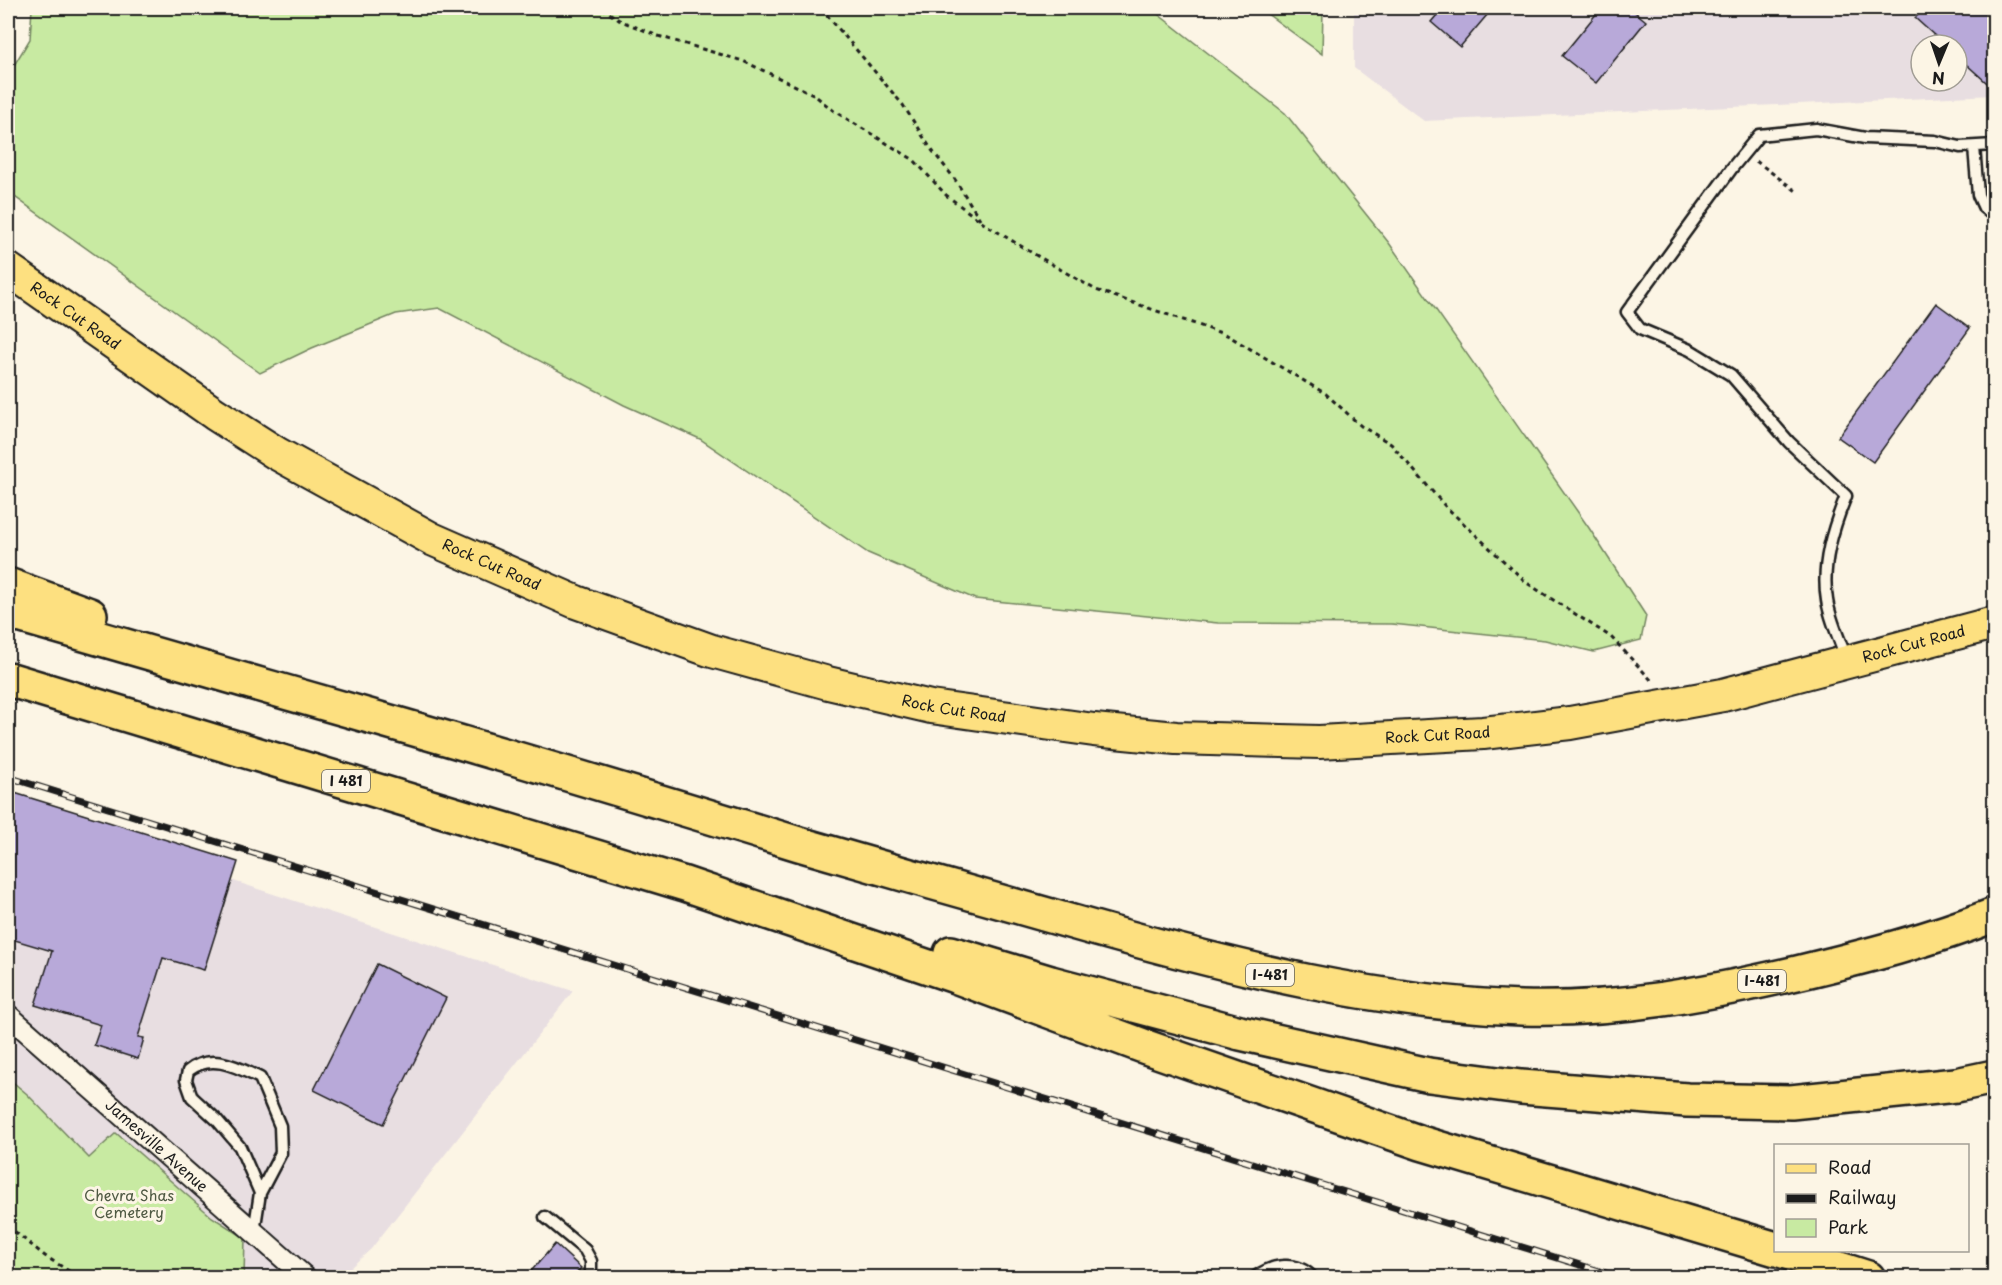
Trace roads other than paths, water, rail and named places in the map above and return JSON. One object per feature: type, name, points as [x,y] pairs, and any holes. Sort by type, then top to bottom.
[{"type":"highway","points":[[8,585],[405,726]]},
{"type":"highway","points":[[8,612],[179,663],[405,726]]},
{"type":"highway","name":"I 481","points":[[8,679],[685,884],[955,976],[1146,1047],[1400,1136],[1774,1248]]},
{"type":"highway","name":"I-481","points":[[405,726],[917,879],[1216,962],[1318,985],[1440,1002],[1523,1008],[1615,1006],[1693,996],[1870,956],[1952,932],[1995,915]]},
{"type":"highway","points":[[685,884],[883,932],[1051,983],[1240,1032],[1429,1075],[1521,1087],[1687,1100],[1791,1102],[1956,1085],[1995,1077]]},
{"type":"highway","points":[[1783,1252],[1869,1278]]},
{"type":"main road","name":"Rock Cut Road","points":[[8,268],[215,414],[276,453],[432,539],[587,606],[712,651],[828,683],[931,706],[1094,730],[1176,738],[1319,742],[1483,733],[1570,723],[1723,695],[1995,623]]},
{"type":"street","name":"Jamesville Avenue","points":[[8,1014],[306,1278]]},
{"type":"lane","points":[[1847,661],[1827,602],[1825,579],[1835,524],[1846,496],[1789,442],[1731,375],[1690,350],[1640,329],[1627,312],[1732,168],[1759,135],[1816,129],[1865,138],[1935,141],[1960,147],[1995,145]]},
{"type":"lane","points":[[1974,147],[1978,195],[1984,208],[1995,216]]},
{"type":"lane","points":[[254,1232],[260,1193],[281,1153],[280,1126],[260,1078],[229,1063],[204,1062],[195,1065],[188,1071],[186,1080],[192,1097],[217,1120],[240,1147],[260,1193]]},
{"type":"lane","points":[[545,1217],[585,1250],[591,1261],[591,1278]]},
{"type":"lane","points":[[1254,1278],[1264,1270],[1289,1265],[1306,1270],[1313,1278]]},
{"type":"railway","points":[[8,777],[1622,1278]]},
{"type":"park label","name":"Chevra Shas Cemetery","points":[[129,1204]]}]
